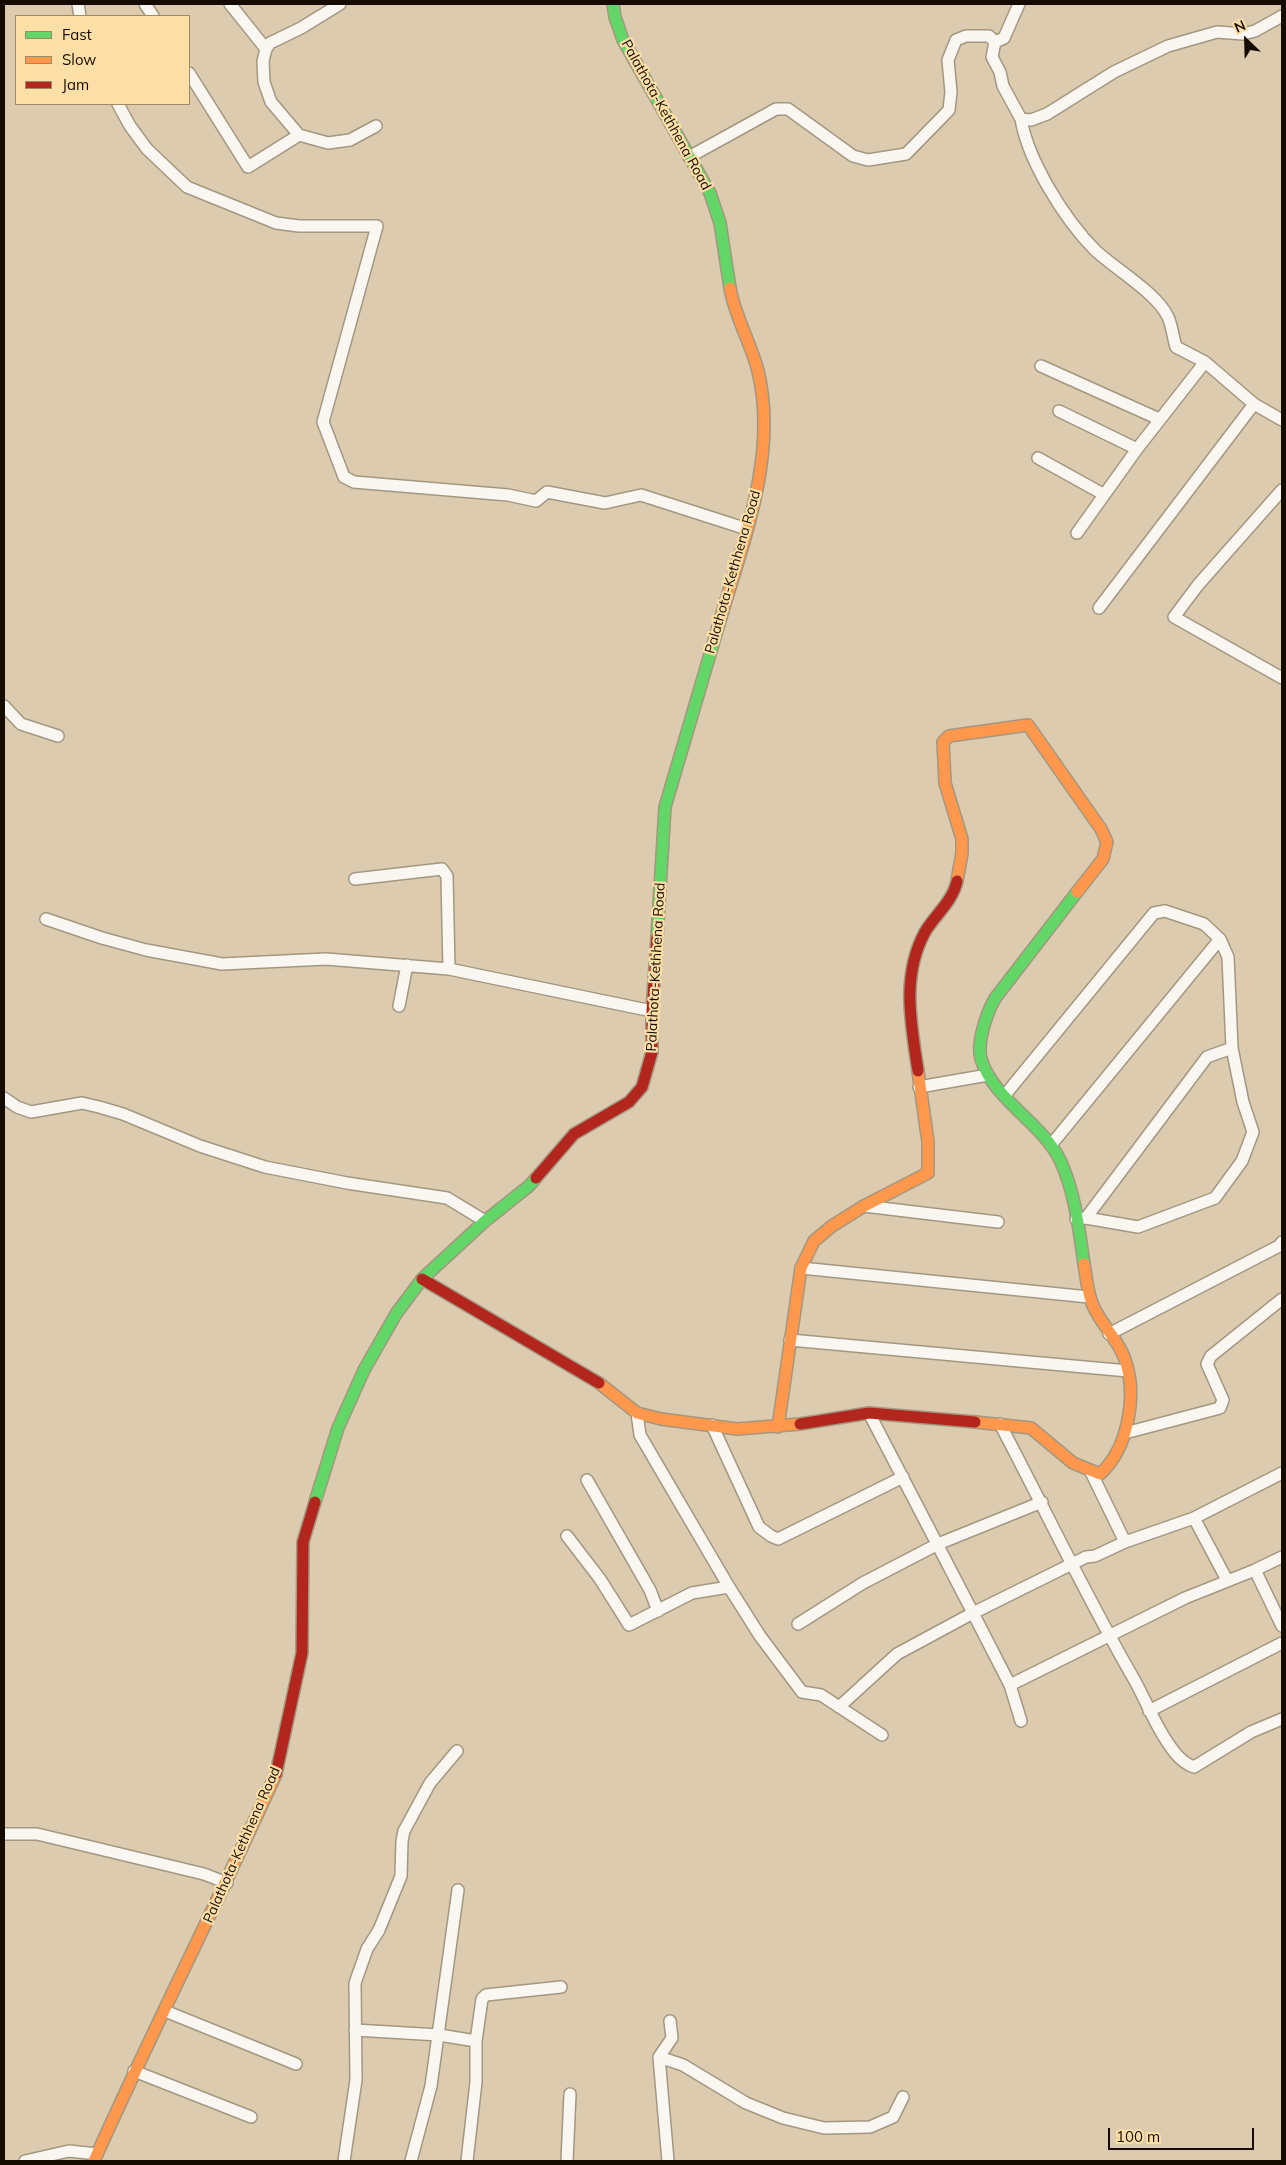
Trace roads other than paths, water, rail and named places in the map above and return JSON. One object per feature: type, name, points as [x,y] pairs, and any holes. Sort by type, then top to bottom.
[{"type":"street","points":[[146,4],[152,15]]},
{"type":"street","points":[[230,4],[266,49]]},
{"type":"street","points":[[340,4],[270,44],[266,49],[263,61],[264,82],[271,102],[299,135],[328,143],[350,140],[376,126]]},
{"type":"street","name":"Palathota-Kethhena Road","points":[[96,2158],[134,2071],[227,1883],[279,1768],[302,1653],[303,1542],[338,1428],[364,1370],[396,1314],[422,1279],[485,1221],[529,1186],[574,1134],[629,1102],[642,1087],[652,1052],[652,1011],[665,807],[756,496],[764,439],[762,396],[758,371],[731,294],[720,223],[710,193],[623,40],[614,17],[613,4]]},
{"type":"street","points":[[995,42],[1004,38],[1019,4]]},
{"type":"street","points":[[1021,118],[1030,120],[1047,114],[1114,72],[1168,46],[1217,32],[1243,34],[1256,31],[1282,16]]},
{"type":"street","points":[[689,157],[740,127],[776,109],[788,109],[852,156],[868,160],[906,154],[949,110],[951,92],[948,60],[956,40],[966,36],[989,36],[995,42]]},
{"type":"street","points":[[995,42],[992,57],[1000,72],[1003,86],[1021,118],[1024,136],[1038,170],[1078,231],[1096,250],[1154,299],[1168,316],[1176,347],[1205,362],[1254,404],[1282,420]]},
{"type":"street","points":[[190,75],[248,167],[299,135]]},
{"type":"street","points":[[119,105],[130,126],[147,149],[187,187],[276,223],[299,226],[377,226],[323,422],[344,477],[354,482],[508,495],[536,501],[547,492],[605,503],[641,495],[746,529]]},
{"type":"street","points":[[1077,533],[1136,449],[1205,362]]},
{"type":"street","points":[[1041,366],[1159,419]]},
{"type":"street","points":[[1099,608],[1254,404]]},
{"type":"street","points":[[1059,411],[1136,449]]},
{"type":"street","points":[[1038,458],[1103,494]]},
{"type":"street","points":[[1282,490],[1198,586],[1174,617],[1282,678]]},
{"type":"street","points":[[4,706],[21,724],[58,736]]},
{"type":"street","points":[[422,1279],[593,1378],[637,1413],[661,1419],[737,1429],[778,1427],[869,1413],[1000,1424],[1032,1428],[1073,1464],[1100,1474],[1107,1470],[1115,1459],[1124,1433],[1130,1405],[1128,1371],[1120,1346],[1100,1320],[1089,1297],[1081,1219],[1066,1175],[1052,1145],[988,1075],[979,1047],[991,1003],[1103,859],[1107,842],[1101,829],[1028,725],[949,736],[943,742],[945,782],[962,839],[962,853],[955,890],[925,932],[916,951],[910,977],[909,1010],[928,1142],[928,1173],[864,1206],[832,1226],[814,1241],[801,1268],[778,1427]]},
{"type":"street","points":[[354,879],[442,869],[447,876],[449,969]]},
{"type":"street","points":[[1005,1095],[1154,913],[1165,911],[1204,924],[1220,939],[1228,957],[1232,1048],[1243,1102],[1253,1132],[1242,1161],[1215,1198],[1138,1227],[1081,1219]]},
{"type":"street","points":[[46,919],[102,938],[146,950],[222,964],[326,959],[449,969],[652,1011]]},
{"type":"street","points":[[1052,1145],[1220,939]]},
{"type":"street","points":[[399,1006],[407,965]]},
{"type":"street","points":[[1081,1219],[1207,1057],[1232,1048]]},
{"type":"street","points":[[919,1087],[988,1075]]},
{"type":"street","points":[[4,1098],[16,1108],[31,1112],[82,1103],[99,1107],[123,1114],[200,1146],[265,1167],[347,1183],[447,1198],[485,1221]]},
{"type":"street","points":[[864,1206],[998,1222]]},
{"type":"street","points":[[1109,1334],[1279,1246],[1282,1242]]},
{"type":"street","points":[[801,1268],[1089,1297]]},
{"type":"street","points":[[1124,1433],[1220,1408],[1223,1400],[1207,1364],[1210,1356],[1282,1299]]},
{"type":"street","points":[[790,1340],[1128,1371]]},
{"type":"street","points":[[637,1413],[640,1435],[729,1587],[760,1636],[802,1692],[821,1695],[882,1734]]},
{"type":"street","points":[[869,1413],[1010,1684],[1021,1720]]},
{"type":"street","points":[[1000,1424],[1042,1502],[1109,1636],[1150,1711],[1175,1753],[1185,1764],[1194,1767],[1250,1732],[1282,1719]]},
{"type":"street","points":[[712,1425],[759,1527],[778,1539],[903,1477]]},
{"type":"street","points":[[1091,1472],[1125,1542]]},
{"type":"street","points":[[839,1707],[897,1654],[1072,1565],[1125,1542],[1194,1518],[1282,1473]]},
{"type":"street","points":[[587,1480],[650,1590],[658,1611]]},
{"type":"street","points":[[798,1624],[863,1583],[938,1544],[1042,1502]]},
{"type":"street","points":[[1194,1518],[1227,1580]]},
{"type":"street","points":[[567,1536],[600,1578],[629,1625],[692,1593],[729,1587]]},
{"type":"street","points":[[1010,1684],[1184,1598],[1255,1570],[1282,1557]]},
{"type":"street","points":[[1255,1570],[1282,1626]]},
{"type":"street","points":[[1150,1711],[1282,1643]]},
{"type":"street","points":[[344,2161],[356,2080],[354,1983],[367,1949],[379,1930],[402,1876],[402,1841],[404,1831],[430,1783],[457,1751]]},
{"type":"street","points":[[4,1834],[37,1834],[204,1874],[227,1883]]},
{"type":"street","points":[[411,2161],[430,2086],[439,2035],[458,1890]]},
{"type":"street","points":[[466,2161],[476,2082],[476,2041],[482,1999],[486,1995],[561,1987]]},
{"type":"street","points":[[165,2011],[296,2064]]},
{"type":"street","points":[[668,2161],[659,2057],[672,2038],[670,2021]]},
{"type":"street","points":[[355,2030],[439,2035],[476,2041]]},
{"type":"street","points":[[659,2057],[683,2065],[746,2103],[782,2118],[824,2128],[870,2127],[893,2117],[903,2097]]},
{"type":"street","points":[[134,2071],[251,2117]]},
{"type":"street","points":[[567,2161],[570,2094]]},
{"type":"street","points":[[25,2161],[69,2150],[96,2158]]}]
